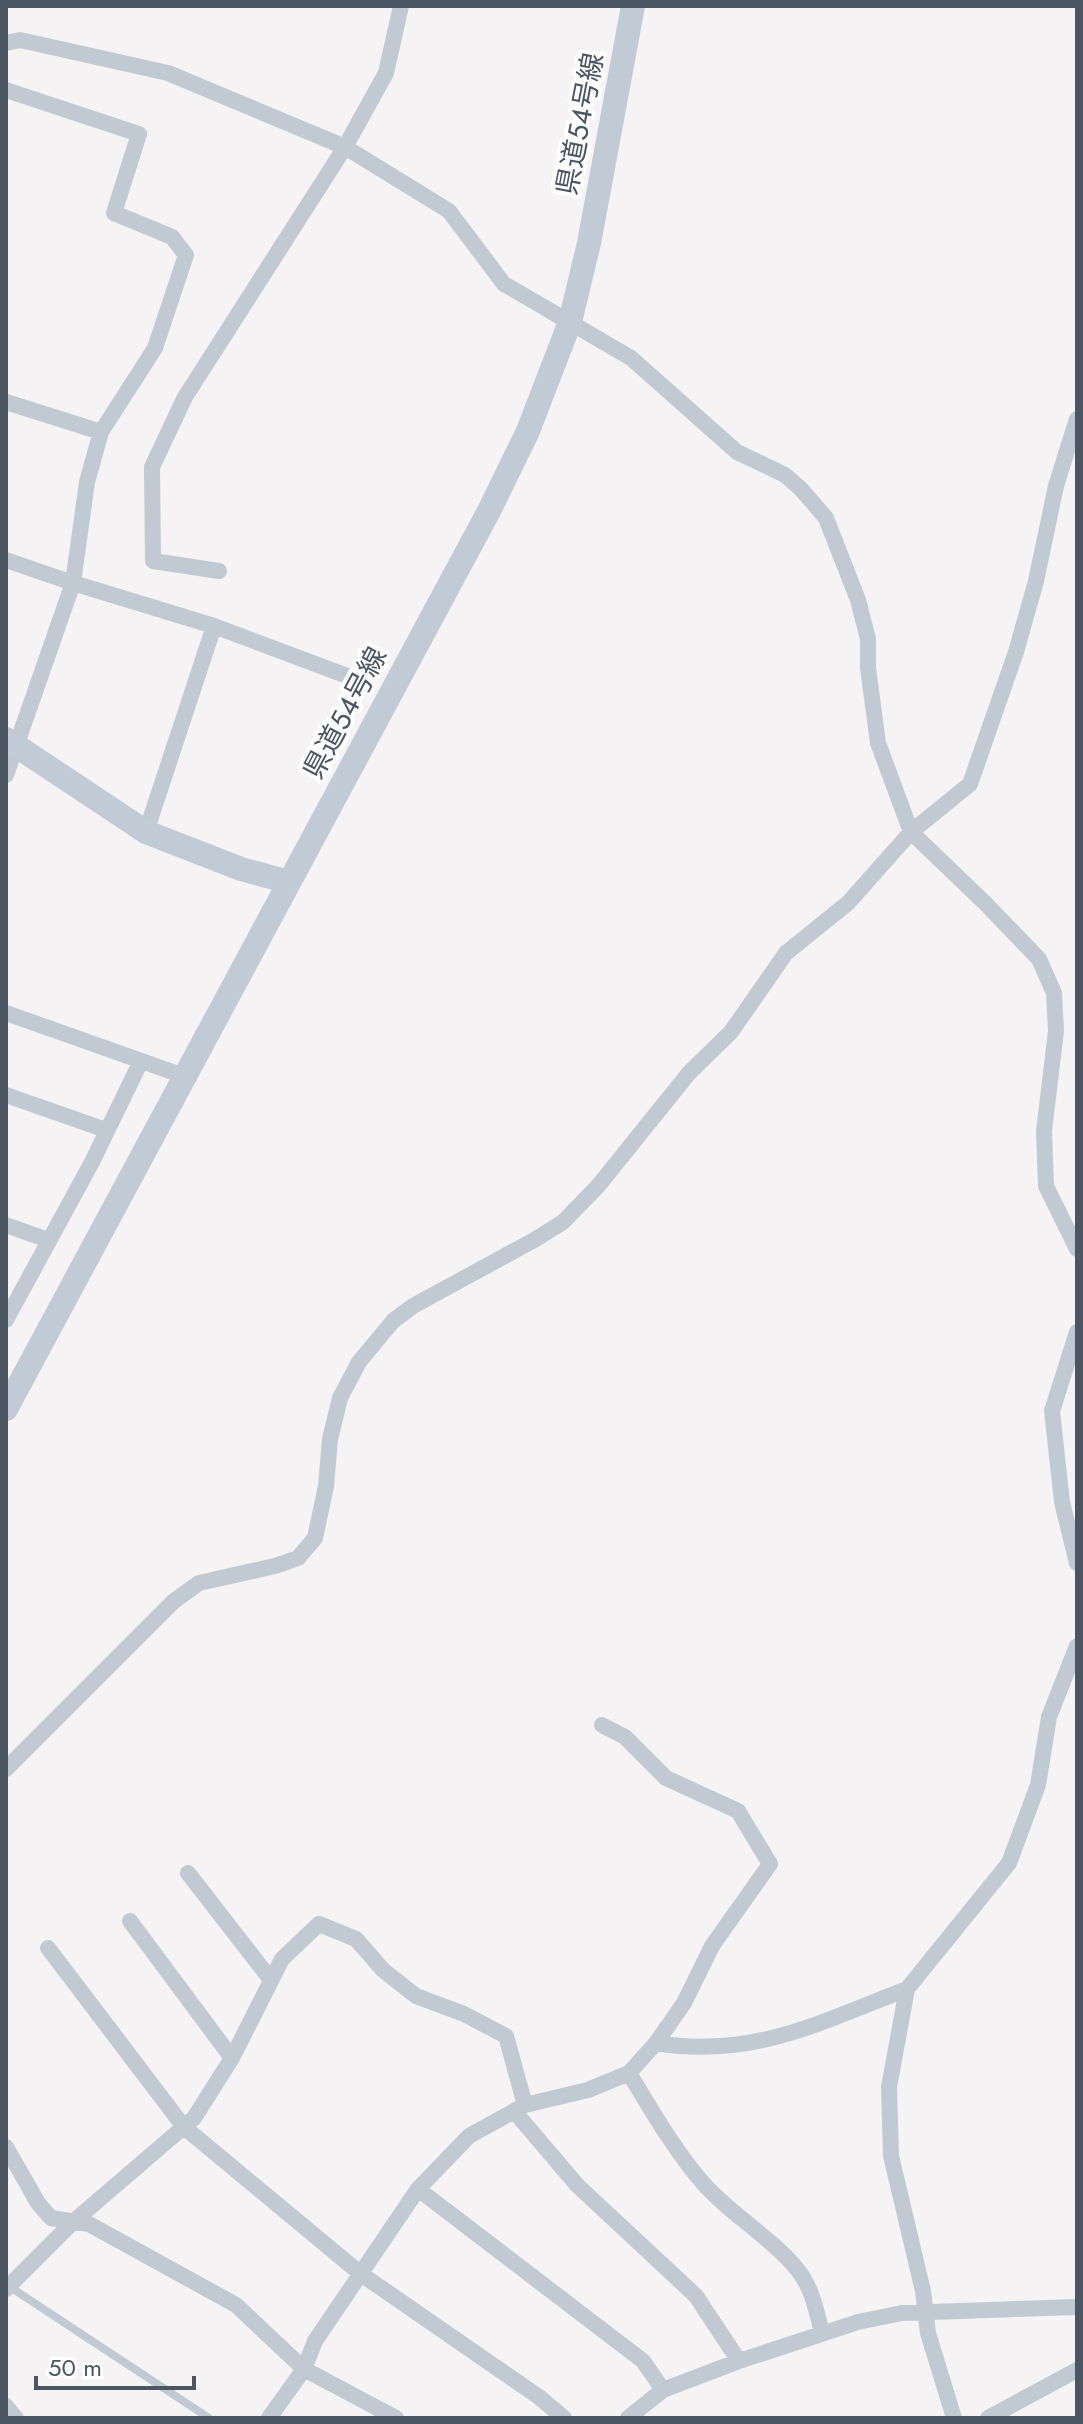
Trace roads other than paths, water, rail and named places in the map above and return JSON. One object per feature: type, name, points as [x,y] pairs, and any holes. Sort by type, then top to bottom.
[{"type":"main road","name":"県道54号線","points":[[6,1409],[490,509],[528,431],[570,322],[589,243],[633,6]]},
{"type":"main road","points":[[11,742],[146,832],[241,869],[289,882]]},
{"type":"street","points":[[219,571],[153,561],[152,467],[185,397],[345,147],[386,73],[401,6]]},
{"type":"street","points":[[6,43],[20,40],[168,73],[345,147],[449,211],[504,284],[631,358],[737,452],[785,475],[826,518],[858,600],[868,639],[868,668],[878,743],[911,832],[1039,959],[1054,993],[1056,1031],[1044,1131],[1046,1186],[1077,1249]]},
{"type":"street","points":[[6,90],[139,134],[114,213],[172,237],[186,255],[155,348],[101,432],[87,482],[73,583],[11,742],[6,775]]},
{"type":"street","points":[[6,402],[101,432]]},
{"type":"street","points":[[6,1769],[174,1601],[199,1583],[298,1558],[315,1538],[326,1486],[330,1439],[340,1398],[359,1362],[393,1321],[413,1306],[563,1222],[598,1186],[689,1073],[731,1032],[786,953],[848,903],[911,832],[970,784],[1016,652],[1036,581],[1056,486],[1077,419]]},
{"type":"street","points":[[6,560],[214,626],[350,677]]},
{"type":"street","points":[[146,832],[214,626]]},
{"type":"street","points":[[6,1013],[184,1076]]},
{"type":"street","points":[[6,1320],[92,1162],[141,1061]]},
{"type":"street","points":[[6,1095],[106,1130]]},
{"type":"street","points":[[6,1225],[48,1240]]},
{"type":"street","points":[[1077,1332],[1052,1411],[1062,1502],[1077,1563]]},
{"type":"street","points":[[954,2418],[928,2333],[923,2291],[891,2156],[889,2087],[907,1989],[1009,1863],[1038,1785],[1049,1717],[1077,1646]]},
{"type":"street","points":[[269,2418],[304,2369],[315,2341],[418,2189],[469,2136],[520,2108],[588,2090],[629,2073],[656,2043],[684,2003],[712,1946],[770,1864],[738,1811],[666,1778],[625,1737],[602,1725]]},
{"type":"street","points":[[188,1873],[271,1980]]},
{"type":"street","points":[[130,1921],[232,2058]]},
{"type":"street","points":[[7,2287],[73,2222],[194,2118],[232,2058],[282,1959],[319,1924],[356,1939],[383,1970],[416,1996],[464,2014],[506,2036],[520,2108],[577,2185],[696,2296],[739,2361]]},
{"type":"street","points":[[48,1948],[184,2127],[361,2274],[539,2397],[564,2418]]},
{"type":"street","points":[[656,2043],[686,2048],[735,2047],[780,2038],[907,1989]]},
{"type":"street","points":[[629,2073],[698,2178],[740,2220],[797,2269],[810,2291],[822,2332]]},
{"type":"street","points":[[6,2147],[38,2203],[51,2218],[89,2224],[236,2305],[304,2369],[396,2418]]},
{"type":"street","points":[[418,2189],[643,2361],[663,2390]]},
{"type":"street","points":[[628,2418],[663,2390],[822,2332],[902,2313],[1077,2307]]},
{"type":"street","points":[[988,2418],[1077,2370]]},
{"type":"street","points":[[6,2406],[16,2418]]},
{"type":"lane","points":[[7,2287],[209,2418]]}]
